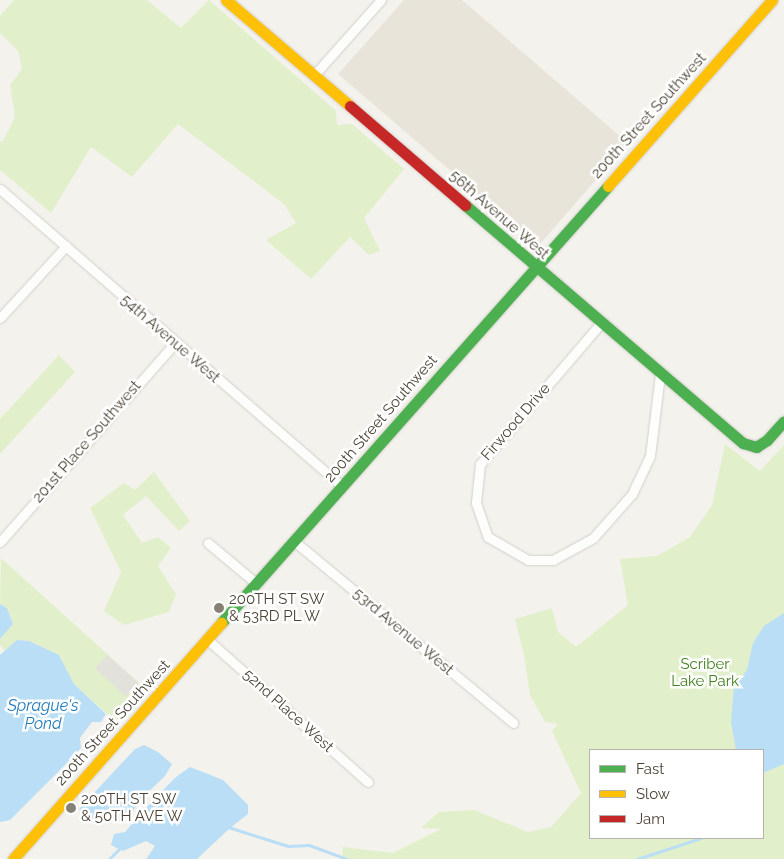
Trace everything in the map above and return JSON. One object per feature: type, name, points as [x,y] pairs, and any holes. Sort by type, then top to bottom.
[{"type":"street","name":"56th Avenue West","points":[[226,0],[315,74],[660,374],[743,443],[756,447],[767,440],[784,421]]},
{"type":"street","points":[[315,74],[381,0]]},
{"type":"street","name":"200th Street Southwest","points":[[12,859],[208,640],[772,0]]},
{"type":"street","name":"54th Avenue West","points":[[0,189],[175,343],[342,486]]},
{"type":"street","points":[[0,318],[66,246]]},
{"type":"street","name":"Firwood Drive","points":[[601,323],[480,464],[476,503],[488,537],[528,560],[553,560],[593,538],[632,494],[650,456],[660,374]]},
{"type":"street","name":"201st Place Southwest","points":[[0,542],[175,343]]},
{"type":"street","name":"53rd Avenue West","points":[[294,541],[512,723]]},
{"type":"street","points":[[208,543],[256,584]]},
{"type":"street","name":"52nd Place West","points":[[208,640],[368,782]]},
{"type":"shaded area","points":[[404,0],[462,0],[628,143],[540,244],[536,244],[338,74]]},
{"type":"shaded area","points":[[107,655],[138,683],[126,696],[95,668]]},
{"type":"green space","points":[[14,0],[147,0],[181,28],[209,0],[336,111],[337,125],[352,124],[404,169],[364,218],[380,251],[369,255],[350,237],[311,279],[266,240],[296,223],[284,204],[178,124],[132,177],[91,147],[51,213],[0,170],[0,142],[3,141],[15,117],[10,85],[22,69],[18,51],[0,33],[0,16]]},
{"type":"green space","points":[[59,355],[75,372],[0,454],[0,419]]},
{"type":"green space","name":"Scriber Lake Park","points":[[725,444],[760,471],[784,445],[784,859],[342,859],[343,847],[393,853],[441,829],[421,828],[439,812],[474,810],[528,832],[551,827],[581,793],[552,731],[558,724],[545,722],[530,695],[524,655],[515,619],[552,608],[558,632],[576,647],[628,605],[620,559],[657,556],[690,537],[712,505]]},
{"type":"green space","points":[[154,472],[190,521],[179,531],[146,496],[123,515],[142,543],[158,537],[171,548],[158,566],[176,594],[169,612],[124,625],[104,611],[121,572],[90,508],[124,483],[135,490]]},
{"type":"green space","points":[[1,558],[146,689],[117,723],[74,684],[59,655],[29,641],[17,640],[5,651],[0,645],[0,639],[13,624],[7,608],[0,604]]},
{"type":"water","points":[[0,604],[7,608],[13,624],[0,639]]},
{"type":"water","points":[[784,613],[784,764],[764,773],[764,749],[736,749],[731,722],[734,685],[747,670],[753,643],[764,626]]},
{"type":"water","name":"Sprague's Pond","points":[[17,640],[29,641],[59,655],[74,684],[106,714],[101,722],[92,722],[80,738],[81,748],[62,768],[10,820],[0,822],[0,655]]},
{"type":"water","points":[[144,745],[158,752],[172,764],[165,776],[145,795],[132,812],[119,822],[111,813],[92,822],[79,809],[135,749]]},
{"type":"water","points":[[190,767],[223,780],[248,805],[248,814],[197,859],[146,859],[155,846],[146,841],[123,851],[111,845],[114,834],[125,832],[176,777]]},
{"type":"waterway","points":[[228,827],[288,846],[309,845],[347,859]]},
{"type":"waterway","points":[[637,859],[698,839]]},
{"type":"waterway","points":[[109,859],[120,848]]},
{"type":"traffic: fast","points":[[221,623],[608,186]]},
{"type":"traffic: fast","points":[[465,205],[743,443],[756,447],[767,440],[784,421]]},
{"type":"traffic: slow","points":[[226,0],[350,106]]},
{"type":"traffic: slow","points":[[608,186],[772,0]]},
{"type":"traffic: slow","points":[[13,859],[221,623]]},
{"type":"traffic: jam","points":[[350,106],[465,205]]},
{"type":"place","name":"200TH ST SW & 53RD PL W","points":[[219,608]]},
{"type":"place","name":"200TH ST SW & 50TH AVE W","points":[[71,808]]}]
